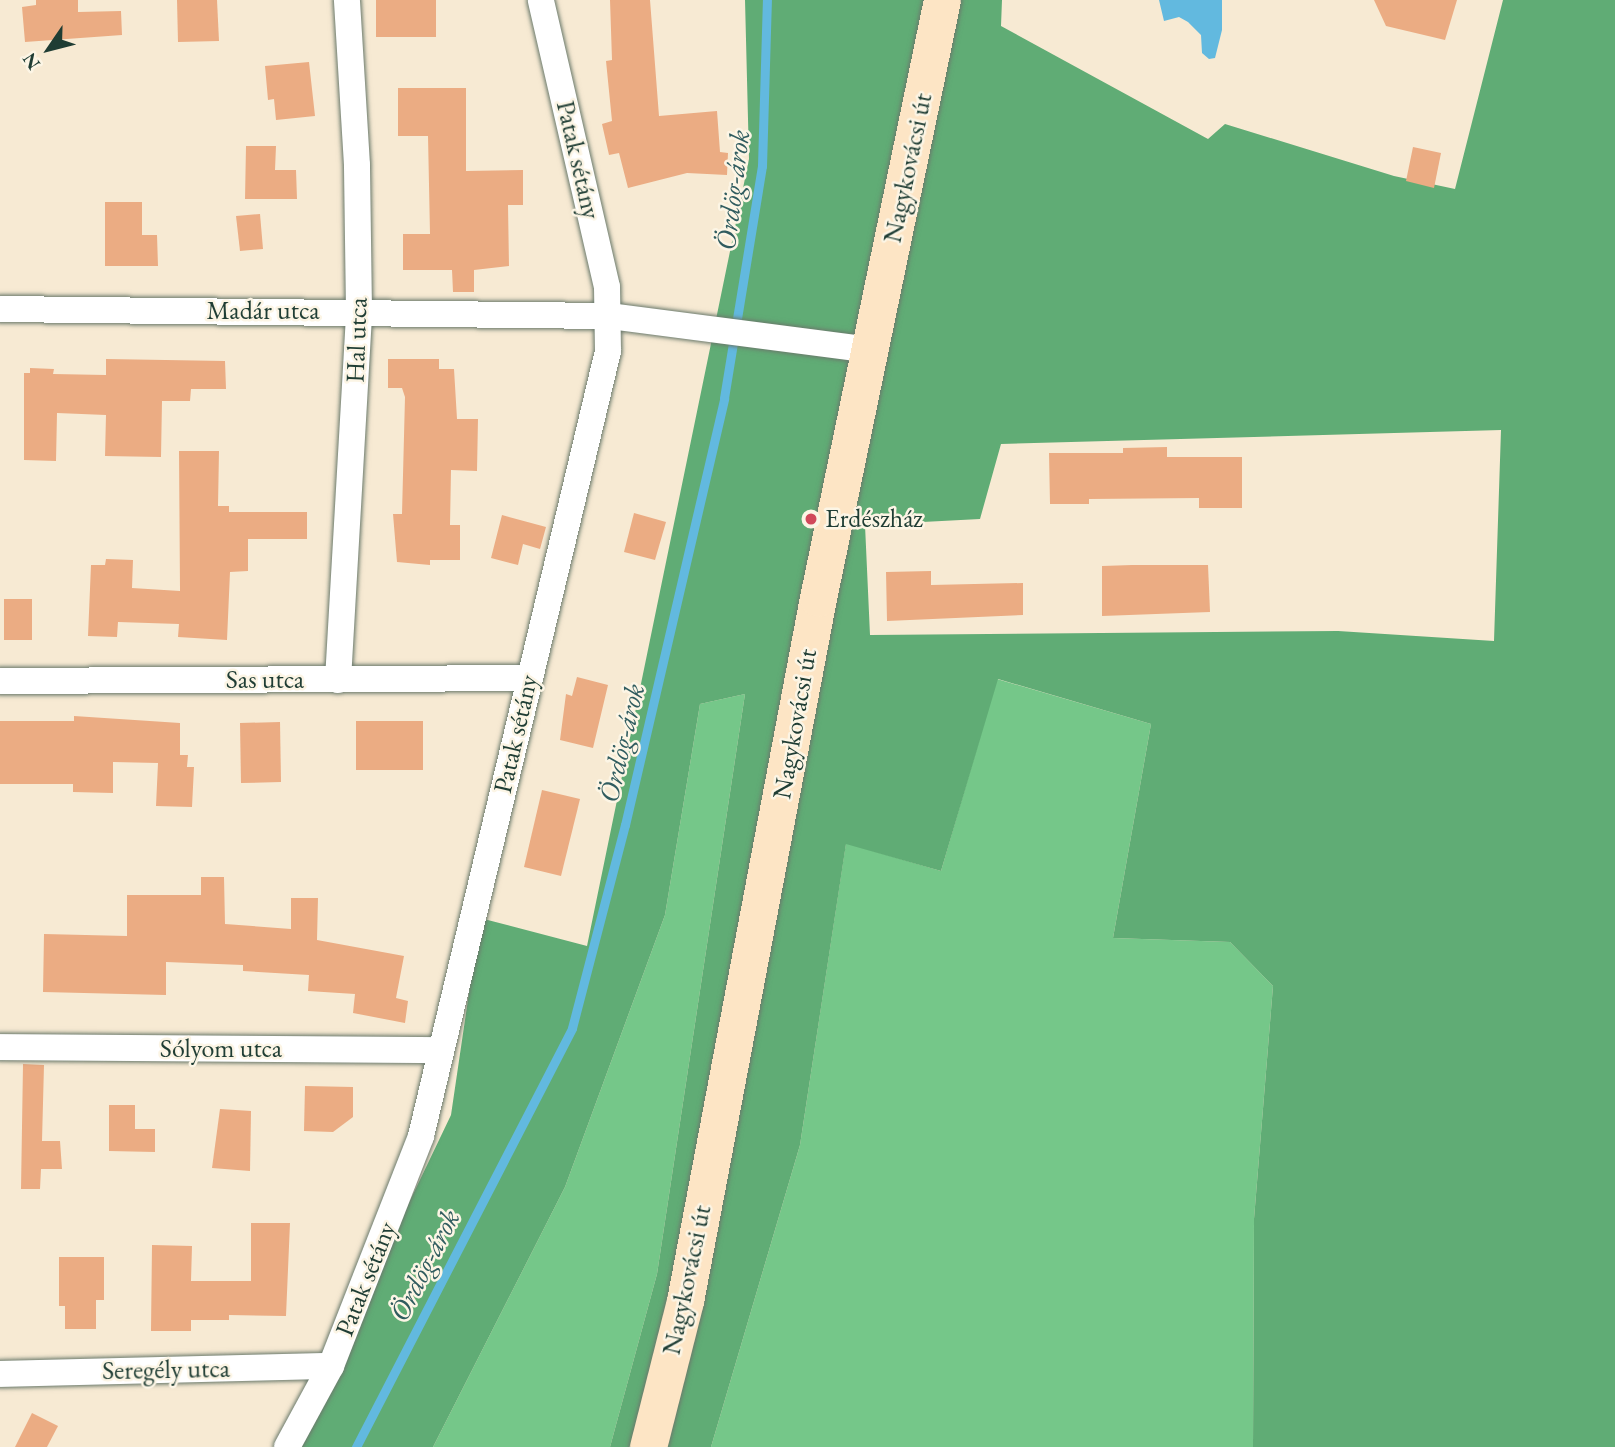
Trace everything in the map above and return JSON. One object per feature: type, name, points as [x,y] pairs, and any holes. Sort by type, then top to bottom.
[{"type":"street","name":"Hal utca","points":[[338,680],[359,311],[358,165],[347,0]]},
{"type":"street","name":"Patak sétány","points":[[287,1447],[331,1366],[421,1136],[608,351],[610,316],[541,0]]},
{"type":"street","name":"Nagykovácsi út","points":[[648,1447],[685,1301],[818,598],[942,0]]},
{"type":"street","name":"Madár utca","points":[[0,309],[359,311],[610,316],[870,350]]},
{"type":"street","name":"Sas utca","points":[[0,681],[529,678]]},
{"type":"street","name":"Sólyom utca","points":[[0,1047],[441,1050]]},
{"type":"street","name":"Seregély utca","points":[[0,1374],[331,1366]]},
{"type":"green space","points":[[745,0],[1002,0],[1001,26],[1208,139],[1225,124],[1394,176],[1455,189],[1503,0],[1615,0],[1615,1447],[1253,1447],[1254,1219],[1273,986],[1230,942],[1113,938],[1151,724],[998,679],[941,871],[846,844],[800,1145],[711,1447],[610,1447],[657,1274],[745,694],[700,704],[665,915],[565,1187],[433,1447],[292,1447],[451,1115],[480,918],[587,946],[749,159]],"holes":[[[1501,430],[1494,641],[1338,631],[870,635],[865,525],[980,519],[1001,444]]]},
{"type":"green space","points":[[997,679],[1151,724],[1113,938],[1230,942],[1273,986],[1254,1219],[1253,1447],[711,1447],[800,1145],[846,843],[941,871]]},
{"type":"green space","points":[[745,694],[657,1274],[610,1447],[433,1447],[565,1187],[665,915],[700,704]]},
{"type":"water","points":[[1159,0],[1222,0],[1222,30],[1215,58],[1209,59],[1202,53],[1201,35],[1188,22],[1179,17],[1164,21]]},
{"type":"building","points":[[36,0],[78,0],[78,12],[121,11],[122,35],[25,42],[22,7],[36,5]]},
{"type":"building","points":[[177,0],[217,0],[219,41],[178,42]]},
{"type":"building","points":[[376,0],[436,0],[436,37],[376,37]]},
{"type":"building","points":[[610,0],[650,0],[659,116],[717,111],[720,152],[728,153],[727,175],[687,173],[628,188],[619,153],[609,155],[602,124],[612,121],[606,61],[612,60]]},
{"type":"building","points":[[1374,0],[1457,0],[1445,40],[1386,26]]},
{"type":"building","points":[[309,62],[315,116],[276,120],[274,99],[268,100],[265,66]]},
{"type":"building","points":[[398,88],[466,88],[466,171],[523,170],[523,205],[508,205],[509,266],[474,270],[474,292],[453,292],[452,270],[403,270],[403,234],[430,234],[428,136],[398,136]]},
{"type":"building","points":[[246,146],[276,146],[275,170],[296,170],[297,199],[245,199]]},
{"type":"building","points":[[1413,147],[1441,153],[1434,188],[1406,181]]},
{"type":"building","points":[[105,202],[142,202],[142,235],[157,235],[158,266],[105,266]]},
{"type":"building","points":[[260,214],[263,249],[240,251],[236,216]]},
{"type":"building","points":[[106,359],[225,361],[226,389],[191,389],[190,401],[162,401],[161,457],[105,456],[106,415],[57,413],[56,461],[24,460],[24,373],[30,373],[30,368],[54,369],[53,374],[106,375]]},
{"type":"building","points":[[388,359],[439,359],[439,369],[454,369],[457,419],[478,419],[477,471],[451,470],[450,525],[460,525],[460,560],[430,560],[430,565],[397,562],[393,514],[402,514],[405,397],[402,388],[388,388]]},
{"type":"building","points":[[1167,447],[1167,457],[1242,457],[1242,508],[1199,508],[1199,498],[1089,499],[1089,504],[1050,504],[1049,453],[1123,453],[1123,448]]},
{"type":"building","points":[[179,451],[219,451],[218,506],[229,506],[229,512],[307,512],[307,539],[248,539],[248,571],[230,572],[227,640],[178,637],[179,624],[118,622],[117,637],[88,636],[91,565],[105,565],[106,559],[133,560],[132,588],[180,591]]},
{"type":"building","points":[[634,513],[666,522],[655,560],[624,552]]},
{"type":"building","points":[[502,515],[546,527],[540,549],[523,544],[518,565],[491,558]]},
{"type":"building","points":[[1208,565],[1210,612],[1102,616],[1102,566]]},
{"type":"building","points":[[931,571],[931,585],[1023,583],[1023,615],[887,621],[886,572]]},
{"type":"building","points":[[4,599],[32,599],[32,640],[4,640]]},
{"type":"building","points":[[577,677],[608,685],[593,748],[560,740],[566,694],[572,696]]},
{"type":"building","points":[[74,716],[180,723],[180,755],[188,755],[187,767],[194,767],[192,807],[156,806],[158,763],[113,762],[113,793],[73,792],[73,784],[0,784],[0,721],[74,721]]},
{"type":"building","points":[[356,721],[423,721],[423,770],[356,770]]},
{"type":"building","points":[[280,722],[281,782],[241,783],[240,723]]},
{"type":"building","points":[[542,790],[580,799],[561,876],[524,867]]},
{"type":"building","points":[[201,877],[224,877],[225,924],[291,929],[291,898],[318,898],[317,940],[404,956],[396,998],[408,1001],[405,1023],[353,1013],[355,994],[308,991],[309,975],[243,971],[243,965],[166,962],[166,995],[43,992],[44,934],[127,936],[127,895],[201,895]]},
{"type":"building","points":[[23,1064],[44,1065],[42,1141],[60,1141],[62,1169],[41,1169],[40,1189],[21,1189]]},
{"type":"building","points":[[305,1086],[353,1087],[353,1117],[333,1132],[304,1131]]},
{"type":"building","points":[[109,1105],[135,1105],[135,1129],[155,1129],[155,1152],[109,1151]]},
{"type":"building","points":[[220,1109],[251,1111],[250,1171],[212,1168]]},
{"type":"building","points":[[251,1223],[290,1223],[286,1316],[229,1315],[229,1320],[191,1320],[191,1331],[151,1331],[152,1245],[192,1246],[191,1281],[251,1281]]},
{"type":"building","points":[[59,1257],[104,1257],[104,1300],[96,1300],[96,1329],[65,1329],[65,1306],[59,1306]]},
{"type":"building","points":[[32,1413],[58,1426],[47,1447],[15,1447]]},
{"type":"waterway","name":"Ördög-árok","points":[[356,1447],[572,1028],[625,825],[724,398],[762,166],[767,0]]},
{"type":"place","name":"Erdészház","points":[[811,519]]}]
